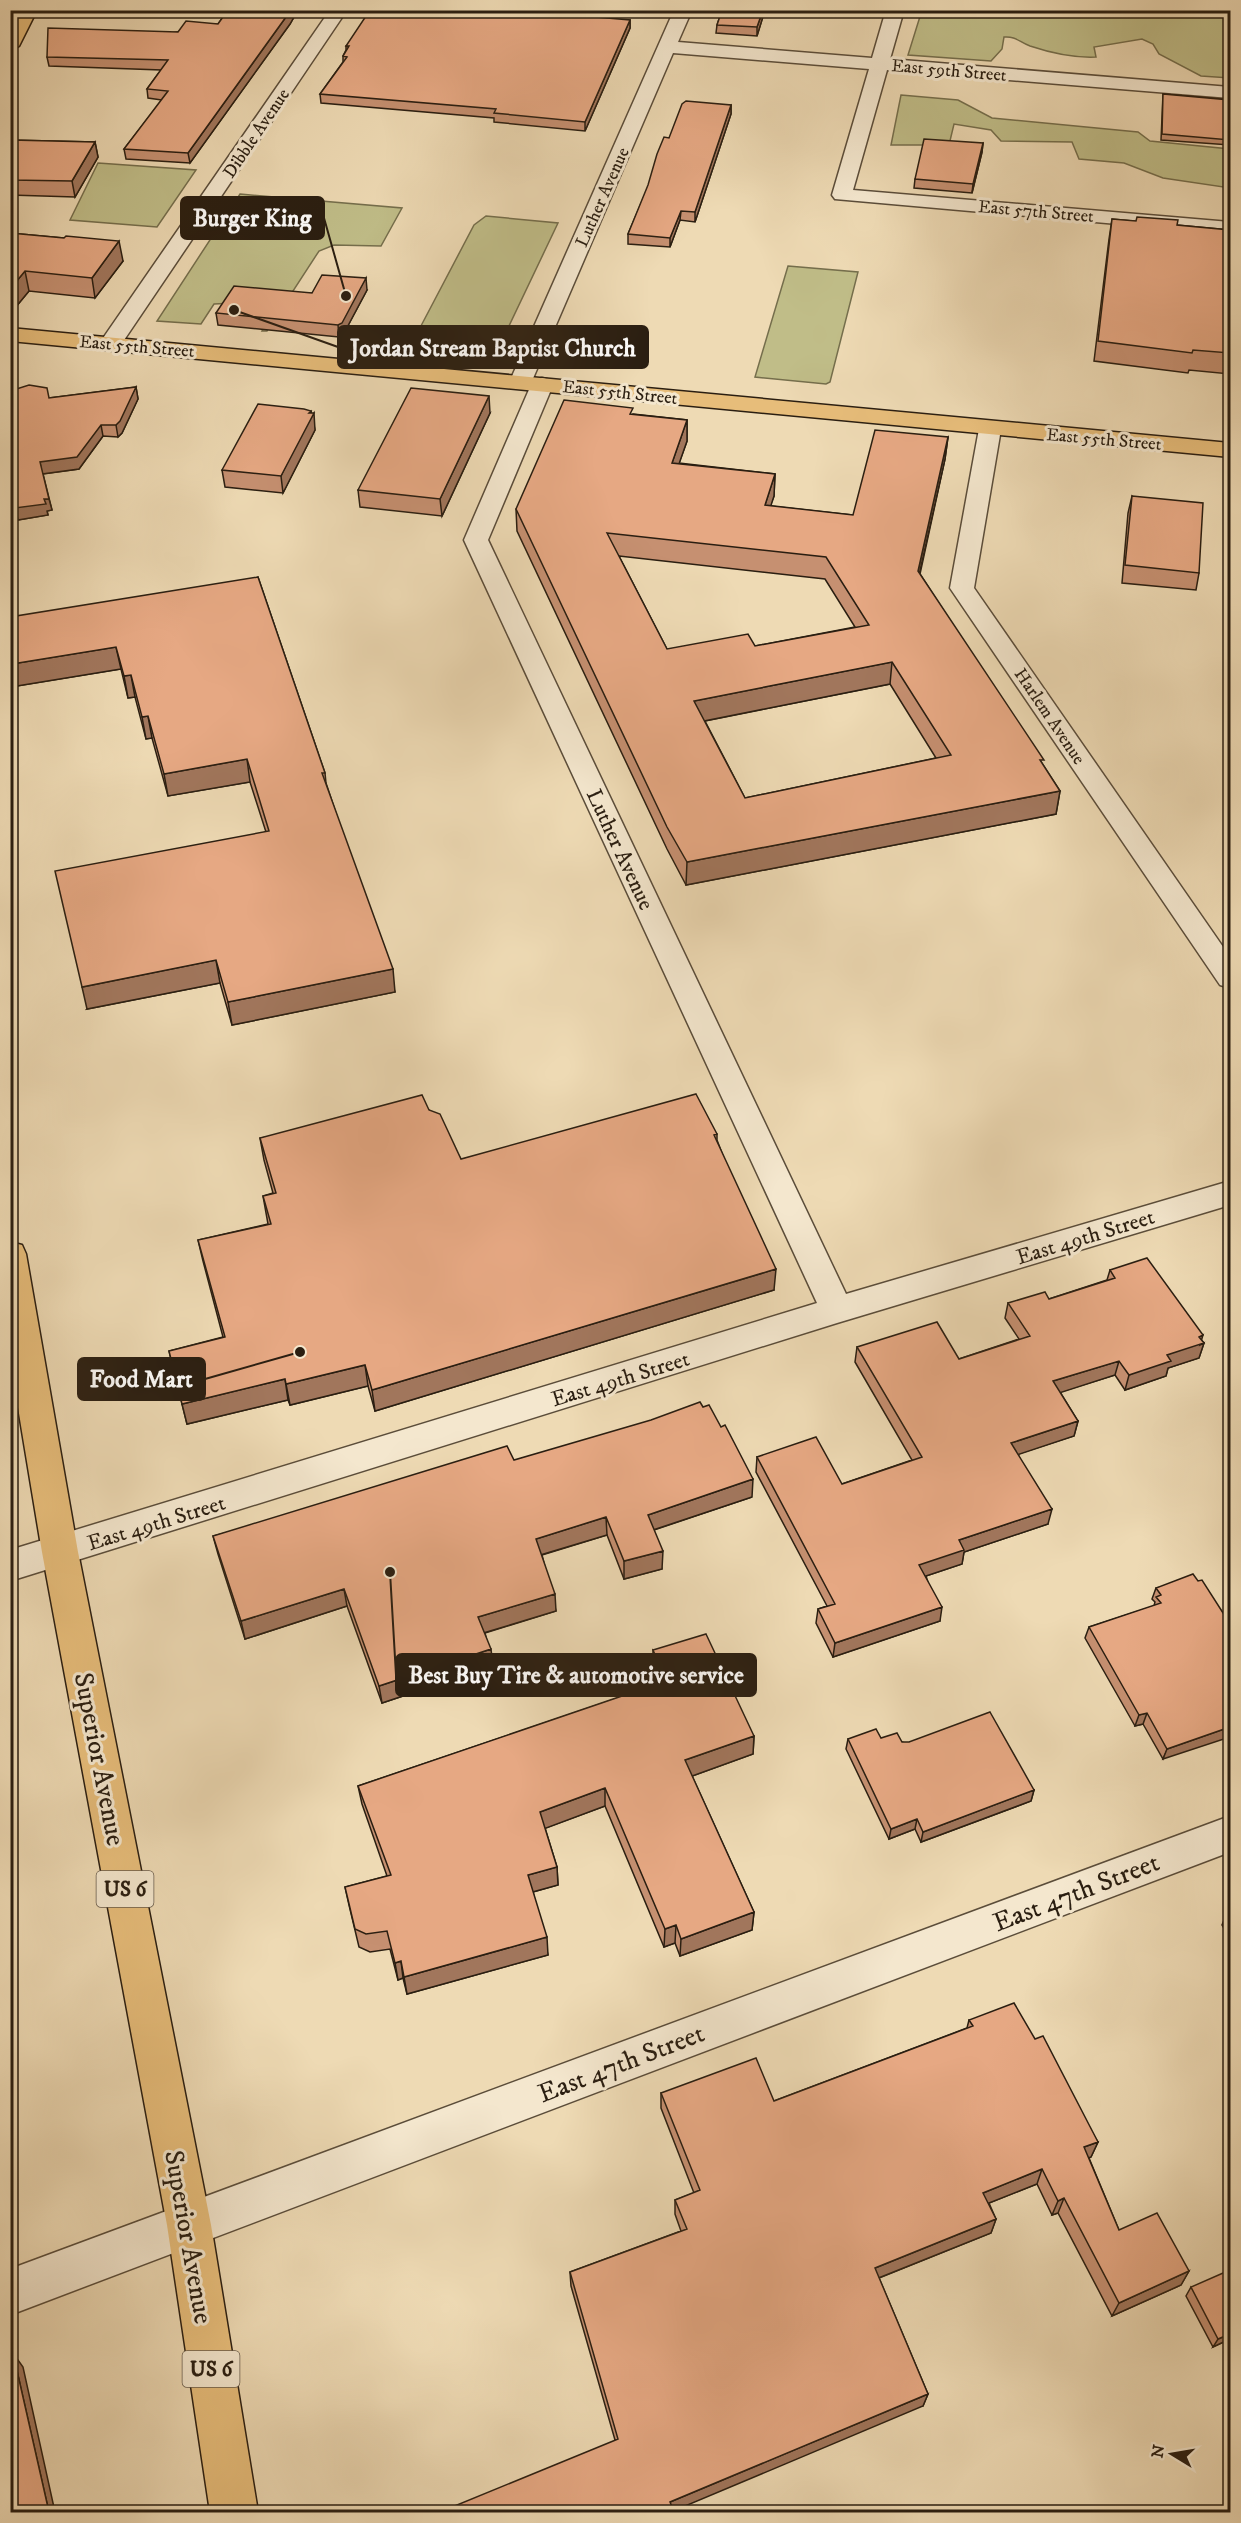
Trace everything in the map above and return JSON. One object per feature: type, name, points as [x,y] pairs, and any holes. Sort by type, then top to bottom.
[{"type":"main road","points":[[10,46],[28,10]]},
{"type":"main road","name":"East 55th Street","points":[[10,334],[990,429],[1230,450]]},
{"type":"main road","name":"Superior Avenue","points":[[10,1254],[60,1552],[189,2225],[234,2512]]},
{"type":"street","name":"Dibble Avenue","points":[[110,344],[339,10]]},
{"type":"street","name":"Luther Avenue","points":[[683,10],[531,384],[476,540],[837,1310]]},
{"type":"street","points":[[879,64],[895,10]]},
{"type":"street","name":"East 59th Street","points":[[667,47],[1230,93]]},
{"type":"street","name":"East 57th Street","points":[[879,64],[842,195],[1230,228]]},
{"type":"street","name":"Harlem Avenue","points":[[990,429],[962,588],[1226,965]]},
{"type":"street","name":"East 49th Street","points":[[10,1566],[837,1310],[1230,1193]]},
{"type":"street","name":"East 47th Street","points":[[10,2292],[1230,1834]]},
{"type":"shaded area","points":[[922,10],[1230,11],[1230,78],[1201,76],[1159,54],[1153,44],[1142,39],[1094,47],[1096,57],[1054,53],[1008,37],[1004,37],[1002,49],[991,61],[908,55]]},
{"type":"shaded area","points":[[901,95],[958,100],[992,118],[1138,132],[1150,141],[1230,149],[1230,188],[1163,178],[1124,163],[1079,159],[1072,142],[1001,141],[991,130],[954,124],[949,145],[891,145]]},
{"type":"shaded area","points":[[98,163],[196,170],[157,227],[70,220]]},
{"type":"shaded area","points":[[240,194],[402,208],[381,246],[334,245],[319,251],[267,331],[262,331],[277,301],[214,304],[201,324],[157,321]]},
{"type":"shaded area","points":[[486,216],[558,223],[497,351],[412,343],[474,225]]},
{"type":"shaded area","points":[[788,266],[858,272],[830,382],[826,384],[755,377]]},
{"type":"building","points":[[228,10],[291,10],[188,153],[124,149],[168,91],[147,89],[168,60],[47,57],[48,28],[178,32],[186,21],[218,24]]},
{"type":"building","points":[[370,10],[516,10],[630,20],[585,122],[494,113],[496,109],[320,94],[347,57],[343,56],[349,46],[346,46]]},
{"type":"building","points":[[722,10],[763,10],[757,27],[717,25]]},
{"type":"building","points":[[1163,94],[1230,100],[1230,140],[1162,134]]},
{"type":"building","points":[[686,101],[731,105],[695,212],[681,211],[670,238],[628,234],[664,137],[669,138],[682,104]]},
{"type":"building","points":[[924,139],[983,143],[973,184],[915,179]]},
{"type":"building","points":[[10,140],[95,142],[72,181],[10,180]]},
{"type":"building","points":[[1137,217],[1178,220],[1177,225],[1230,230],[1230,353],[1193,350],[1192,353],[1098,341],[1112,219],[1136,221]]},
{"type":"building","points":[[10,233],[119,241],[92,278],[25,271],[11,288]]},
{"type":"building","points":[[322,275],[366,278],[342,323],[338,325],[216,313],[234,286],[312,293]]},
{"type":"building","points":[[29,385],[47,388],[49,398],[136,387],[120,421],[116,425],[101,425],[77,457],[40,462],[49,499],[44,499],[46,504],[15,508],[10,487],[10,391]]},
{"type":"building","points":[[411,388],[489,396],[440,499],[358,490]]},
{"type":"building","points":[[564,400],[633,408],[630,414],[687,420],[672,463],[775,474],[765,505],[853,515],[875,430],[948,437],[918,571],[1044,760],[1040,760],[1060,791],[687,862],[667,827],[516,509]],"holes":[[[607,533],[826,557],[869,625],[755,646],[748,634],[667,649]],[[892,662],[951,755],[745,798],[694,701]]]},
{"type":"building","points":[[258,404],[304,409],[311,411],[309,413],[314,413],[281,476],[222,470]]},
{"type":"building","points":[[1132,496],[1203,503],[1199,573],[1125,565]]},
{"type":"building","points":[[258,577],[325,773],[322,773],[393,969],[228,1002],[216,960],[82,987],[55,871],[269,831],[247,759],[164,774],[148,716],[142,717],[131,675],[124,676],[116,647],[12,664],[10,617]]},
{"type":"building","points":[[696,1094],[717,1134],[714,1135],[776,1269],[372,1390],[365,1365],[286,1384],[285,1379],[182,1404],[169,1351],[225,1337],[198,1240],[271,1224],[263,1196],[276,1193],[260,1138],[422,1095],[429,1110],[440,1114],[461,1159]]},
{"type":"building","points":[[1147,1258],[1203,1335],[1199,1337],[1204,1343],[1167,1355],[1171,1361],[1129,1375],[1119,1361],[1053,1381],[1078,1421],[1011,1443],[1052,1509],[959,1540],[964,1550],[919,1565],[942,1607],[835,1643],[818,1609],[835,1604],[757,1457],[816,1437],[842,1484],[922,1457],[857,1347],[937,1322],[959,1359],[1030,1336],[1008,1303],[1045,1292],[1049,1299],[1115,1278],[1110,1270]]},
{"type":"building","points":[[700,1402],[703,1407],[709,1405],[721,1427],[725,1425],[753,1479],[648,1515],[663,1551],[624,1561],[606,1517],[536,1539],[555,1594],[478,1617],[491,1649],[379,1686],[344,1589],[241,1621],[213,1536],[507,1446],[514,1460],[651,1420]]},
{"type":"building","points":[[1193,1574],[1198,1581],[1202,1580],[1225,1616],[1230,1614],[1230,1727],[1167,1749],[1147,1713],[1139,1715],[1089,1627],[1161,1603],[1156,1597],[1161,1595],[1156,1588]]},
{"type":"building","points":[[706,1634],[754,1736],[685,1760],[754,1912],[681,1939],[676,1925],[665,1929],[605,1788],[540,1812],[557,1867],[528,1875],[547,1937],[404,1977],[401,1961],[395,1963],[387,1931],[366,1934],[355,1929],[345,1887],[391,1875],[358,1786],[666,1681],[653,1650]]},
{"type":"building","points":[[990,1712],[1034,1790],[923,1832],[917,1819],[891,1829],[848,1739],[876,1729],[881,1738],[897,1733],[902,1742],[909,1742]]},
{"type":"building","points":[[1014,2003],[1035,2039],[1043,2036],[1098,2142],[1084,2147],[1119,2230],[1157,2213],[1189,2271],[1119,2303],[1064,2198],[1058,2201],[1042,2169],[983,2193],[996,2219],[875,2268],[928,2394],[670,2502],[674,2512],[440,2512],[618,2439],[570,2272],[687,2229],[675,2200],[700,2190],[661,2093],[756,2058],[774,2101],[973,2026],[969,2020]]},
{"type":"building","points":[[1230,2270],[1230,2334],[1218,2339],[1191,2287]]},
{"type":"building","points":[[13,2353],[49,2512],[10,2512],[10,2354]]},
{"type":"place","name":"Burger King","points":[[346,296]]},
{"type":"place","name":"Jordan Stream Baptist Church","points":[[234,310]]},
{"type":"place","name":"Food Mart","points":[[300,1352]]},
{"type":"place","name":"Best Buy Tire & automotive service","points":[[390,1572]]}]
